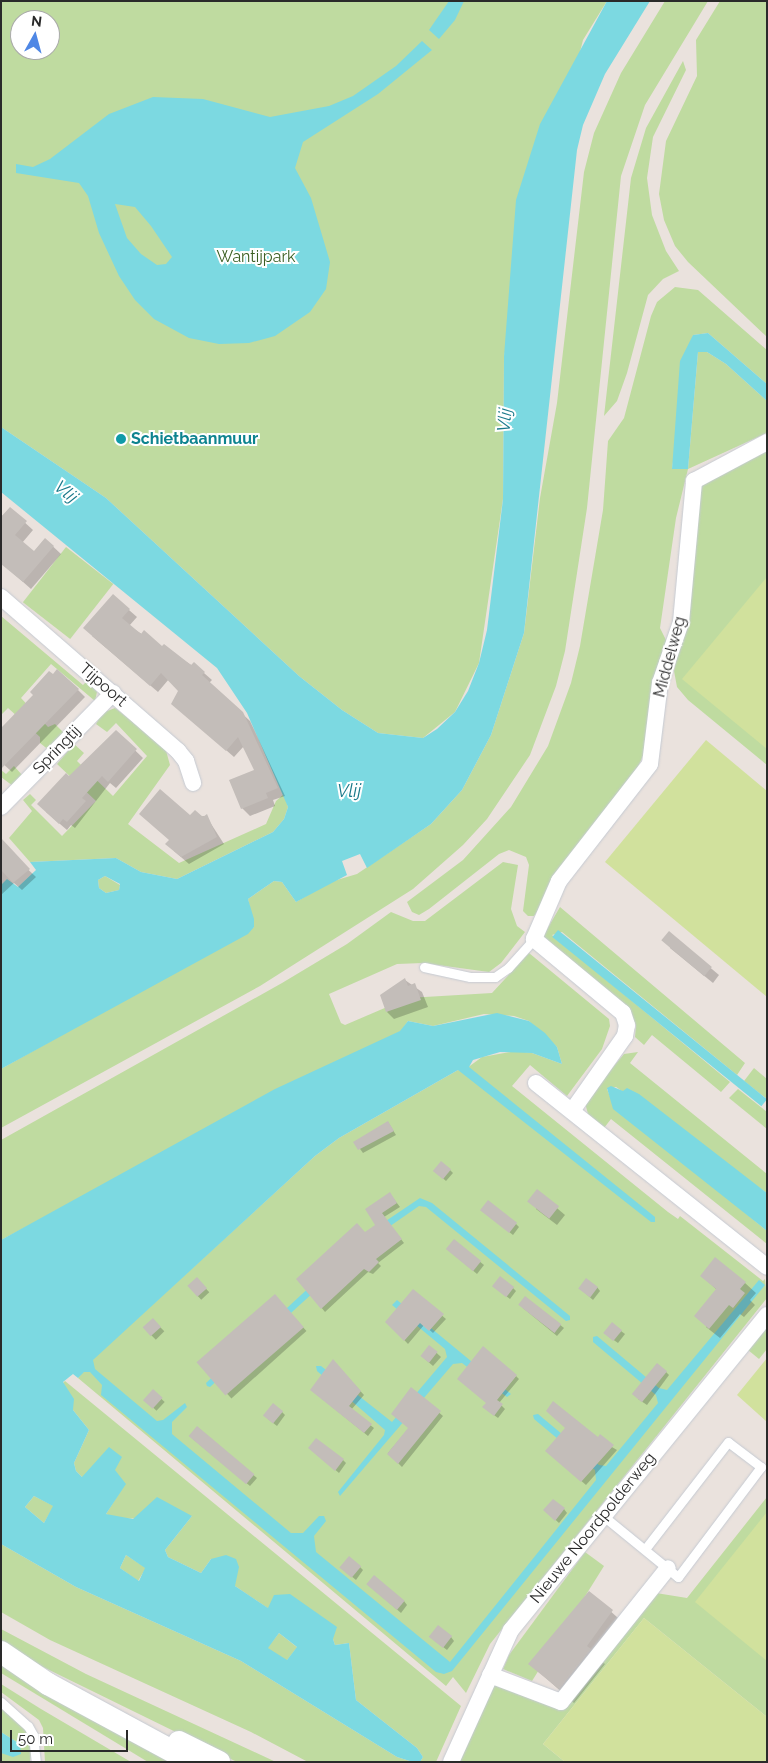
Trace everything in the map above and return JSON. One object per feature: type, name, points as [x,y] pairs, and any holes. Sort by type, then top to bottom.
[{"type":"street","name":"Middelweg","points":[[534,939],[559,881],[650,764],[660,684],[681,622],[694,481],[767,442]]},
{"type":"street","name":"Tijpoort","points":[[1,597],[178,751],[186,761],[193,782]]},
{"type":"street","name":"Springtij","points":[[1,807],[113,693]]},
{"type":"street","points":[[534,939],[624,1013],[627,1025],[625,1036],[572,1111]]},
{"type":"street","points":[[536,1083],[767,1268]]},
{"type":"street","name":"Nieuwe Noordpolderweg","points":[[451,1762],[511,1630],[602,1515],[767,1316]]},
{"type":"street","points":[[490,1675],[561,1702],[668,1568]]},
{"type":"street","points":[[1,1652],[31,1670],[48,1684],[192,1762]]},
{"type":"street","points":[[31,1670],[53,1677],[219,1762]]},
{"type":"lane","points":[[424,967],[470,977],[494,977],[508,968],[534,939]]},
{"type":"lane","points":[[602,1515],[678,1577],[761,1467],[728,1442],[645,1550]]},
{"type":"lane","points":[[1,1702],[31,1730],[36,1762]]},
{"type":"green space","name":"Wantijpark","points":[[1,1],[607,1],[583,40],[504,356],[503,499],[479,663],[455,712],[423,738],[378,733],[342,710],[299,676],[106,498],[1,427]]},
{"type":"green space","points":[[665,1],[708,1],[645,105],[621,176],[587,508],[565,651],[556,686],[530,755],[487,819],[463,845],[413,889],[260,986],[1,1128],[1,1069],[254,927],[248,899],[274,881],[282,882],[296,902],[330,882],[357,874],[431,824],[462,790],[491,735],[524,633],[540,498],[557,403],[584,172],[594,133],[621,73]]},
{"type":"green space","points":[[720,1],[767,1],[767,337],[688,262],[675,246],[664,220],[659,194],[666,141],[697,76],[696,40]]},
{"type":"green space","points":[[683,61],[686,70],[653,137],[647,178],[652,215],[666,251],[679,271],[663,279],[648,295],[627,373],[617,401],[604,416],[631,178],[646,128]]},
{"type":"green space","points":[[675,287],[698,290],[767,350],[767,384],[708,333],[693,335],[672,468],[688,469],[676,518],[660,628],[667,642],[645,751],[638,767],[534,916],[528,916],[523,911],[529,865],[526,857],[509,850],[499,854],[419,915],[412,912],[407,902],[463,860],[511,807],[548,746],[571,683],[580,646],[603,510],[608,441],[624,418],[651,316],[657,302]]},
{"type":"green space","points":[[698,352],[707,352],[726,364],[767,401],[767,433],[688,469]]},
{"type":"green space","points":[[767,442],[767,765],[688,700],[677,687],[674,671],[683,630],[698,471]]},
{"type":"green space","points":[[66,547],[113,584],[70,639],[23,602]]},
{"type":"green space","points":[[767,577],[767,749],[682,679]]},
{"type":"green space","points":[[1,616],[83,685],[87,681],[97,692],[95,701],[51,664],[21,698],[48,727],[55,724],[64,733],[50,751],[40,743],[40,737],[8,708],[1,715]]},
{"type":"green space","points":[[115,708],[165,747],[170,765],[128,824],[179,863],[266,824],[276,801],[284,794],[288,807],[284,819],[273,832],[177,879],[141,872],[116,858],[30,862],[9,838],[32,811],[23,800],[30,794],[36,800],[31,805],[62,836],[96,801],[57,764],[74,744],[84,753],[77,761],[113,796],[147,756],[116,723],[107,732],[96,724],[102,713]]},
{"type":"green space","points":[[706,740],[767,791],[767,997],[605,862]]},
{"type":"green space","points":[[14,766],[23,776],[13,786],[1,777],[1,770],[6,774]]},
{"type":"green space","points":[[503,862],[518,865],[511,909],[517,926],[525,932],[501,963],[489,972],[423,963],[397,964],[329,994],[341,1023],[345,1025],[408,998],[492,993],[529,953],[609,1019],[610,1026],[602,1049],[567,1096],[530,1065],[512,1086],[668,1212],[678,1219],[680,1216],[763,1281],[765,1279],[767,1298],[490,1644],[466,1693],[453,1677],[446,1686],[78,1378],[95,1357],[315,1156],[339,1138],[458,1070],[463,1071],[482,1057],[516,1051],[532,1053],[562,1064],[557,1047],[529,1021],[514,1016],[484,1014],[433,1026],[408,1021],[401,1031],[1,1240],[1,1140],[282,983],[347,944],[391,912],[413,921],[425,921]]},
{"type":"green space","points":[[105,876],[120,885],[119,890],[106,893],[99,888],[98,880]]},
{"type":"green space","points":[[560,907],[745,1063],[737,1075],[562,932],[552,935],[730,1082],[721,1092],[652,1035],[644,1045],[635,1037],[636,1025],[627,1009],[543,936]]},
{"type":"green space","points":[[638,1052],[630,1063],[767,1174],[767,1193],[616,1087],[607,1089],[613,1104],[767,1231],[767,1244],[611,1119],[604,1128],[588,1114],[585,1103],[587,1098],[624,1054]]},
{"type":"green space","points":[[754,1068],[767,1079],[767,1099],[744,1081]]},
{"type":"green space","points":[[738,1089],[767,1112],[767,1129],[729,1098]]},
{"type":"green space","points":[[767,1326],[767,1349],[759,1359],[748,1350]]},
{"type":"green space","points":[[767,1358],[767,1422],[737,1395]]},
{"type":"green space","points":[[65,1381],[461,1706],[436,1762],[420,1762],[423,1757],[417,1748],[356,1700],[349,1643],[335,1645],[333,1639],[269,1609],[235,1586],[211,1559],[201,1573],[168,1557],[165,1550],[192,1516],[119,1519],[106,1514],[125,1484],[82,1477],[76,1471],[74,1463],[89,1430],[73,1410],[63,1383]]},
{"type":"green space","points":[[34,1496],[54,1506],[44,1523],[25,1507]]},
{"type":"green space","points":[[767,1497],[767,1717],[644,1618],[543,1744],[565,1762],[460,1762],[487,1682],[552,1705],[656,1593],[687,1598]]},
{"type":"green space","points":[[767,1512],[767,1661],[695,1602]]},
{"type":"green space","points":[[1,1544],[76,1587],[241,1661],[397,1757],[413,1762],[308,1762],[251,1732],[50,1640],[1,1612]]},
{"type":"green space","points":[[585,1552],[604,1566],[532,1681],[503,1669],[509,1655]]},
{"type":"green space","points":[[126,1555],[146,1568],[138,1581],[120,1568]]},
{"type":"green space","points":[[644,1618],[767,1717],[767,1762],[565,1762],[543,1744]]},
{"type":"green space","points":[[1,1629],[86,1674],[276,1762],[237,1762],[39,1665],[1,1643]]},
{"type":"green space","points":[[279,1633],[297,1647],[285,1662],[267,1648]]},
{"type":"green space","points":[[1,1663],[178,1762],[148,1762],[1,1673]]},
{"type":"green space","points":[[1,1684],[131,1762],[45,1762],[43,1728],[39,1720],[1,1692]]},
{"type":"green space","points":[[1,1706],[17,1718],[32,1739],[30,1762],[1,1762],[1,1751],[20,1744],[1,1732]]},
{"type":"water","points":[[449,1],[464,1],[455,20],[439,39],[429,30]]},
{"type":"water","name":"Vlij","points":[[607,1],[650,1],[605,74],[583,125],[577,150],[524,633],[491,735],[462,790],[431,824],[367,868],[360,854],[342,861],[347,875],[296,902],[282,882],[274,881],[248,899],[254,919],[254,927],[248,934],[1,1069],[1,885],[7,879],[18,887],[36,870],[30,862],[116,858],[141,872],[177,879],[273,832],[284,819],[288,807],[247,713],[217,668],[1,492],[1,427],[106,498],[299,676],[342,710],[378,733],[423,738],[437,729],[455,712],[468,691],[479,663],[487,630],[503,499],[504,356],[516,200],[540,124]],"holes":[[[105,876],[120,884],[119,890],[106,893],[99,888],[98,880]]]},
{"type":"water","points":[[422,41],[432,50],[378,94],[303,142],[295,168],[311,198],[330,262],[326,289],[310,312],[275,336],[249,343],[219,344],[189,338],[154,319],[135,300],[119,276],[99,233],[88,196],[79,183],[16,173],[16,164],[33,167],[50,159],[109,114],[153,97],[203,99],[270,117],[329,106],[353,96],[396,66]],"holes":[[[115,204],[135,207],[151,226],[172,257],[166,264],[157,265],[141,254],[127,238]]]},
{"type":"water","points":[[708,333],[767,384],[767,401],[726,364],[707,352],[698,352],[688,469],[672,469],[680,361],[693,335]]},
{"type":"water","points":[[558,930],[767,1099],[761,1106],[552,937]]},
{"type":"water","points":[[497,1013],[529,1021],[545,1033],[557,1047],[562,1064],[532,1053],[500,1052],[473,1060],[469,1067],[655,1217],[655,1222],[651,1222],[458,1070],[339,1138],[315,1156],[93,1360],[95,1369],[157,1421],[163,1420],[185,1403],[187,1407],[172,1422],[172,1434],[291,1533],[303,1533],[319,1516],[324,1516],[326,1521],[314,1536],[316,1552],[450,1662],[596,1480],[595,1470],[534,1419],[533,1415],[538,1414],[599,1465],[606,1466],[658,1403],[656,1395],[593,1342],[593,1337],[597,1336],[659,1388],[667,1390],[759,1280],[765,1285],[452,1671],[444,1674],[436,1672],[101,1395],[102,1385],[90,1372],[84,1372],[78,1378],[73,1374],[63,1382],[74,1399],[73,1410],[89,1430],[74,1463],[76,1471],[82,1477],[109,1447],[122,1457],[115,1470],[126,1484],[106,1514],[133,1519],[157,1497],[192,1516],[165,1550],[168,1557],[201,1573],[211,1559],[226,1555],[236,1559],[239,1567],[235,1586],[268,1608],[274,1595],[290,1594],[337,1627],[333,1639],[335,1645],[349,1643],[356,1700],[417,1748],[423,1757],[420,1762],[413,1762],[397,1757],[241,1661],[76,1587],[1,1544],[1,1240],[275,1089],[400,1031],[408,1021],[433,1026]],"holes":[[[34,1496],[53,1506],[44,1523],[25,1507]],[[126,1555],[145,1568],[139,1581],[120,1568]],[[279,1633],[297,1647],[287,1660],[268,1648]]]},
{"type":"water","points":[[611,1086],[623,1091],[627,1088],[639,1094],[767,1193],[767,1231],[613,1109],[607,1088]]},
{"type":"water","points":[[420,1198],[432,1203],[570,1316],[570,1320],[566,1321],[426,1207],[419,1206],[373,1238],[210,1387],[207,1386],[206,1383],[368,1233]]},
{"type":"water","points":[[397,1300],[511,1394],[507,1397],[462,1363],[453,1364],[340,1496],[338,1492],[384,1435],[385,1430],[317,1371],[316,1366],[321,1366],[392,1422],[447,1357],[445,1349],[392,1305]]},
{"type":"water","points":[[1,1732],[20,1744],[21,1754],[13,1757],[1,1753]]},
{"type":"building","points":[[10,507],[27,521],[15,535],[34,551],[45,538],[54,546],[23,582],[1,564],[1,517]]},
{"type":"building","points":[[113,594],[130,609],[122,618],[141,634],[144,630],[162,646],[164,644],[191,665],[194,662],[205,672],[202,675],[243,712],[278,788],[266,793],[268,798],[241,809],[229,780],[254,770],[238,737],[226,751],[171,704],[178,691],[161,673],[150,686],[83,628]]},
{"type":"building","points":[[57,669],[79,689],[1,769],[1,728],[33,695],[30,692],[49,671],[53,674]]},
{"type":"building","points":[[116,730],[137,749],[108,782],[102,776],[82,798],[86,801],[67,822],[63,819],[59,824],[37,804],[66,773],[69,776]]},
{"type":"building","points":[[160,789],[190,815],[195,810],[203,817],[207,814],[217,837],[181,857],[165,844],[169,840],[139,814]]},
{"type":"building","points":[[1,838],[30,869],[13,883],[1,870]]},
{"type":"building","points":[[669,931],[712,967],[704,976],[661,940]]},
{"type":"building","points":[[405,978],[408,986],[415,983],[421,1000],[386,1012],[380,995]]},
{"type":"building","points":[[388,1121],[394,1131],[358,1150],[353,1142]]},
{"type":"building","points":[[441,1161],[451,1169],[443,1179],[433,1171]]},
{"type":"building","points":[[537,1189],[559,1206],[549,1219],[527,1202]]},
{"type":"building","points":[[390,1192],[397,1203],[382,1213],[402,1239],[376,1259],[379,1262],[369,1272],[364,1269],[321,1309],[296,1279],[357,1223],[365,1232],[375,1225],[365,1209]]},
{"type":"building","points":[[488,1200],[517,1223],[509,1233],[480,1210]]},
{"type":"building","points":[[454,1239],[481,1261],[473,1271],[446,1249]]},
{"type":"building","points":[[715,1257],[746,1282],[740,1289],[745,1293],[733,1308],[729,1305],[709,1329],[694,1316],[716,1289],[700,1276]]},
{"type":"building","points":[[500,1276],[514,1287],[506,1297],[492,1286]]},
{"type":"building","points":[[197,1277],[207,1288],[197,1297],[187,1286]]},
{"type":"building","points":[[586,1278],[598,1287],[590,1297],[578,1288]]},
{"type":"building","points":[[413,1289],[444,1314],[429,1331],[420,1323],[404,1341],[385,1322]]},
{"type":"building","points":[[275,1294],[304,1327],[225,1395],[197,1362]]},
{"type":"building","points":[[525,1296],[561,1324],[554,1333],[518,1305]]},
{"type":"building","points":[[153,1318],[161,1327],[151,1336],[143,1327]]},
{"type":"building","points":[[612,1322],[622,1330],[613,1341],[603,1333]]},
{"type":"building","points":[[429,1345],[438,1352],[429,1363],[420,1356]]},
{"type":"building","points":[[483,1346],[517,1375],[497,1400],[503,1404],[494,1416],[482,1407],[486,1403],[457,1379]]},
{"type":"building","points":[[333,1359],[361,1391],[349,1406],[372,1424],[364,1433],[310,1390]]},
{"type":"building","points":[[657,1363],[667,1371],[642,1402],[632,1394]]},
{"type":"building","points":[[411,1387],[441,1411],[398,1464],[387,1454],[408,1428],[391,1414]]},
{"type":"building","points":[[153,1389],[163,1398],[153,1409],[143,1400]]},
{"type":"building","points":[[553,1401],[598,1437],[600,1434],[614,1445],[581,1482],[545,1451],[565,1428],[546,1411]]},
{"type":"building","points":[[273,1403],[283,1411],[273,1424],[263,1415]]},
{"type":"building","points":[[197,1426],[254,1474],[246,1484],[189,1436]]},
{"type":"building","points":[[316,1438],[344,1459],[335,1471],[308,1448]]},
{"type":"building","points":[[553,1499],[565,1508],[555,1521],[543,1510]]},
{"type":"building","points":[[349,1556],[361,1566],[352,1578],[339,1567]]},
{"type":"building","points":[[374,1575],[405,1601],[397,1610],[366,1584]]},
{"type":"building","points":[[589,1591],[613,1610],[587,1646],[591,1649],[559,1689],[528,1664]]},
{"type":"building","points":[[438,1625],[452,1636],[443,1648],[429,1637]]},
{"type":"place","name":"Schietbaanmuur","points":[[121,439]]}]
